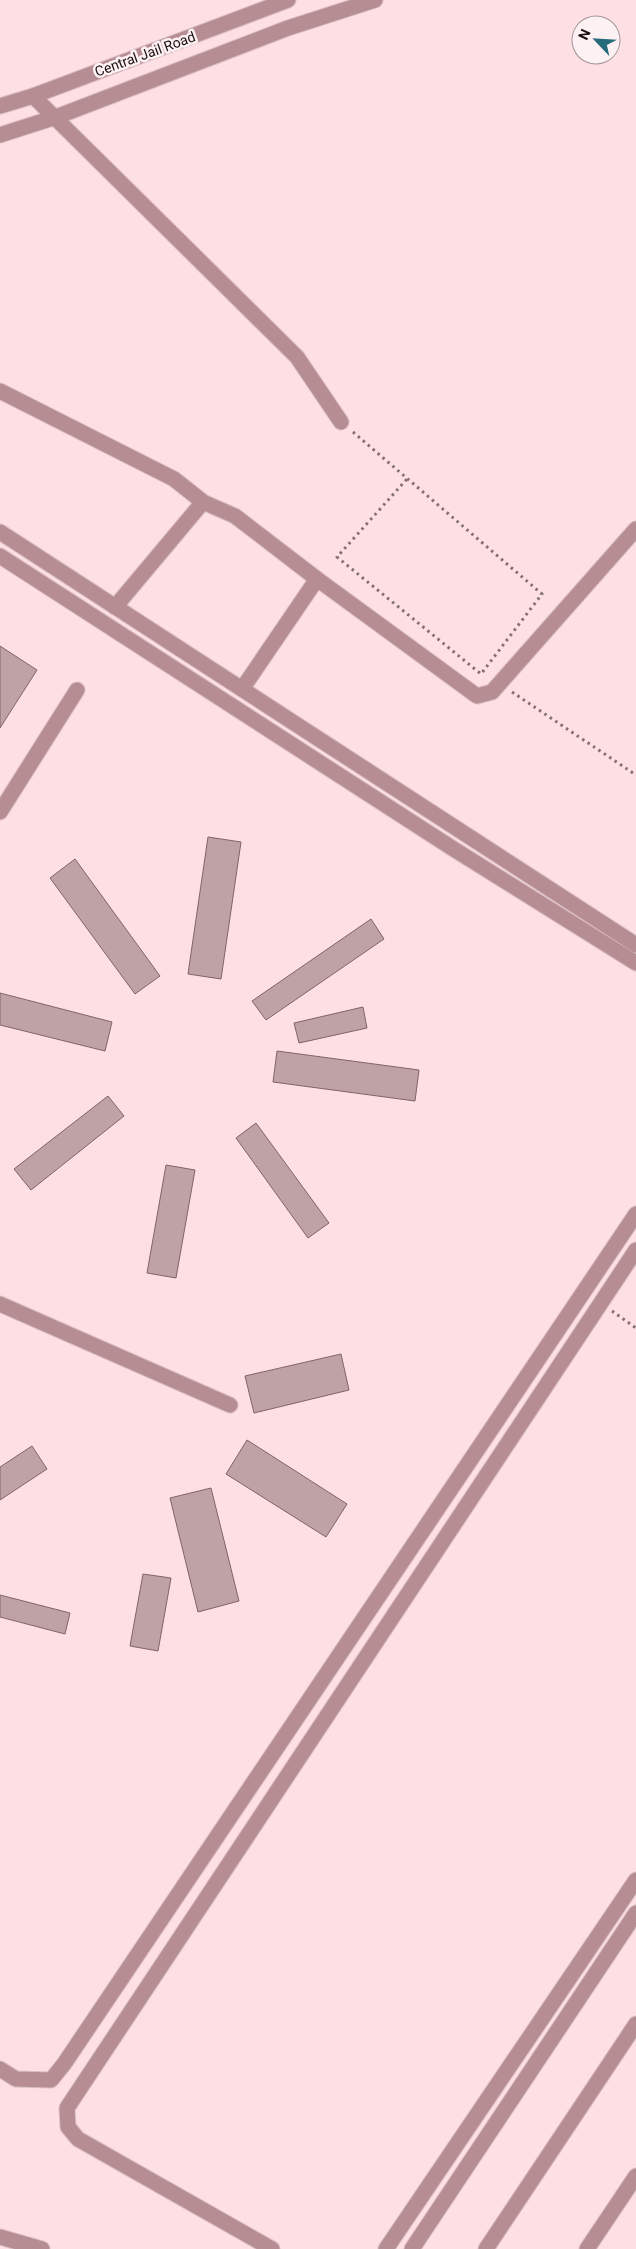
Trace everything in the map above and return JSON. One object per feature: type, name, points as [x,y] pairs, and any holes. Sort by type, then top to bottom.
[{"type":"street","name":"Central Jail Road","points":[[0,106],[32,96],[288,0]]},
{"type":"street","points":[[0,135],[56,117],[288,28],[374,0]]},
{"type":"street","points":[[32,96],[56,117],[297,356],[341,422]]},
{"type":"street","points":[[0,391],[174,478],[203,502],[235,516],[317,579],[477,696],[492,692],[636,529]]},
{"type":"street","points":[[115,607],[203,502]]},
{"type":"street","points":[[0,532],[636,945]]},
{"type":"street","points":[[0,556],[452,848],[636,962]]},
{"type":"street","points":[[242,689],[317,579]]},
{"type":"street","points":[[0,812],[77,690]]},
{"type":"street","points":[[0,2069],[16,2079],[51,2080],[64,2064],[636,1214]]},
{"type":"street","points":[[272,2249],[78,2139],[68,2128],[67,2108],[636,1250]]},
{"type":"street","points":[[0,1304],[230,1405]]},
{"type":"street","points":[[386,2249],[636,1880]]},
{"type":"street","points":[[412,2249],[636,1913]]},
{"type":"street","points":[[486,2249],[636,2024]]},
{"type":"street","points":[[587,2249],[636,2176]]},
{"type":"street","points":[[0,2237],[42,2249]]},
{"type":"path","points":[[341,422],[542,594],[481,674],[337,557],[407,479]]},
{"type":"path","points":[[499,684],[636,775]]},
{"type":"path","points":[[601,1304],[636,1328]]},
{"type":"building","points":[[0,646],[37,670],[0,728]]},
{"type":"building","points":[[208,837],[241,842],[221,979],[188,974]]},
{"type":"building","points":[[75,859],[160,976],[135,994],[50,878]]},
{"type":"building","points":[[371,919],[384,939],[266,1020],[252,1001]]},
{"type":"building","points":[[0,993],[112,1022],[105,1051],[0,1025]]},
{"type":"building","points":[[363,1007],[367,1028],[299,1043],[294,1023]]},
{"type":"building","points":[[277,1051],[419,1070],[415,1101],[273,1082]]},
{"type":"building","points":[[108,1096],[124,1116],[31,1190],[14,1169]]},
{"type":"building","points":[[256,1123],[329,1223],[308,1238],[236,1138]]},
{"type":"building","points":[[166,1165],[195,1170],[176,1278],[147,1273]]},
{"type":"building","points":[[341,1354],[349,1390],[254,1413],[245,1376]]},
{"type":"building","points":[[247,1440],[347,1504],[326,1537],[226,1474]]},
{"type":"building","points":[[32,1446],[47,1469],[0,1500],[0,1467]]},
{"type":"building","points":[[211,1488],[239,1601],[198,1612],[170,1498]]},
{"type":"building","points":[[143,1574],[171,1578],[158,1651],[130,1646]]},
{"type":"building","points":[[0,1595],[70,1613],[65,1634],[0,1617]]}]
